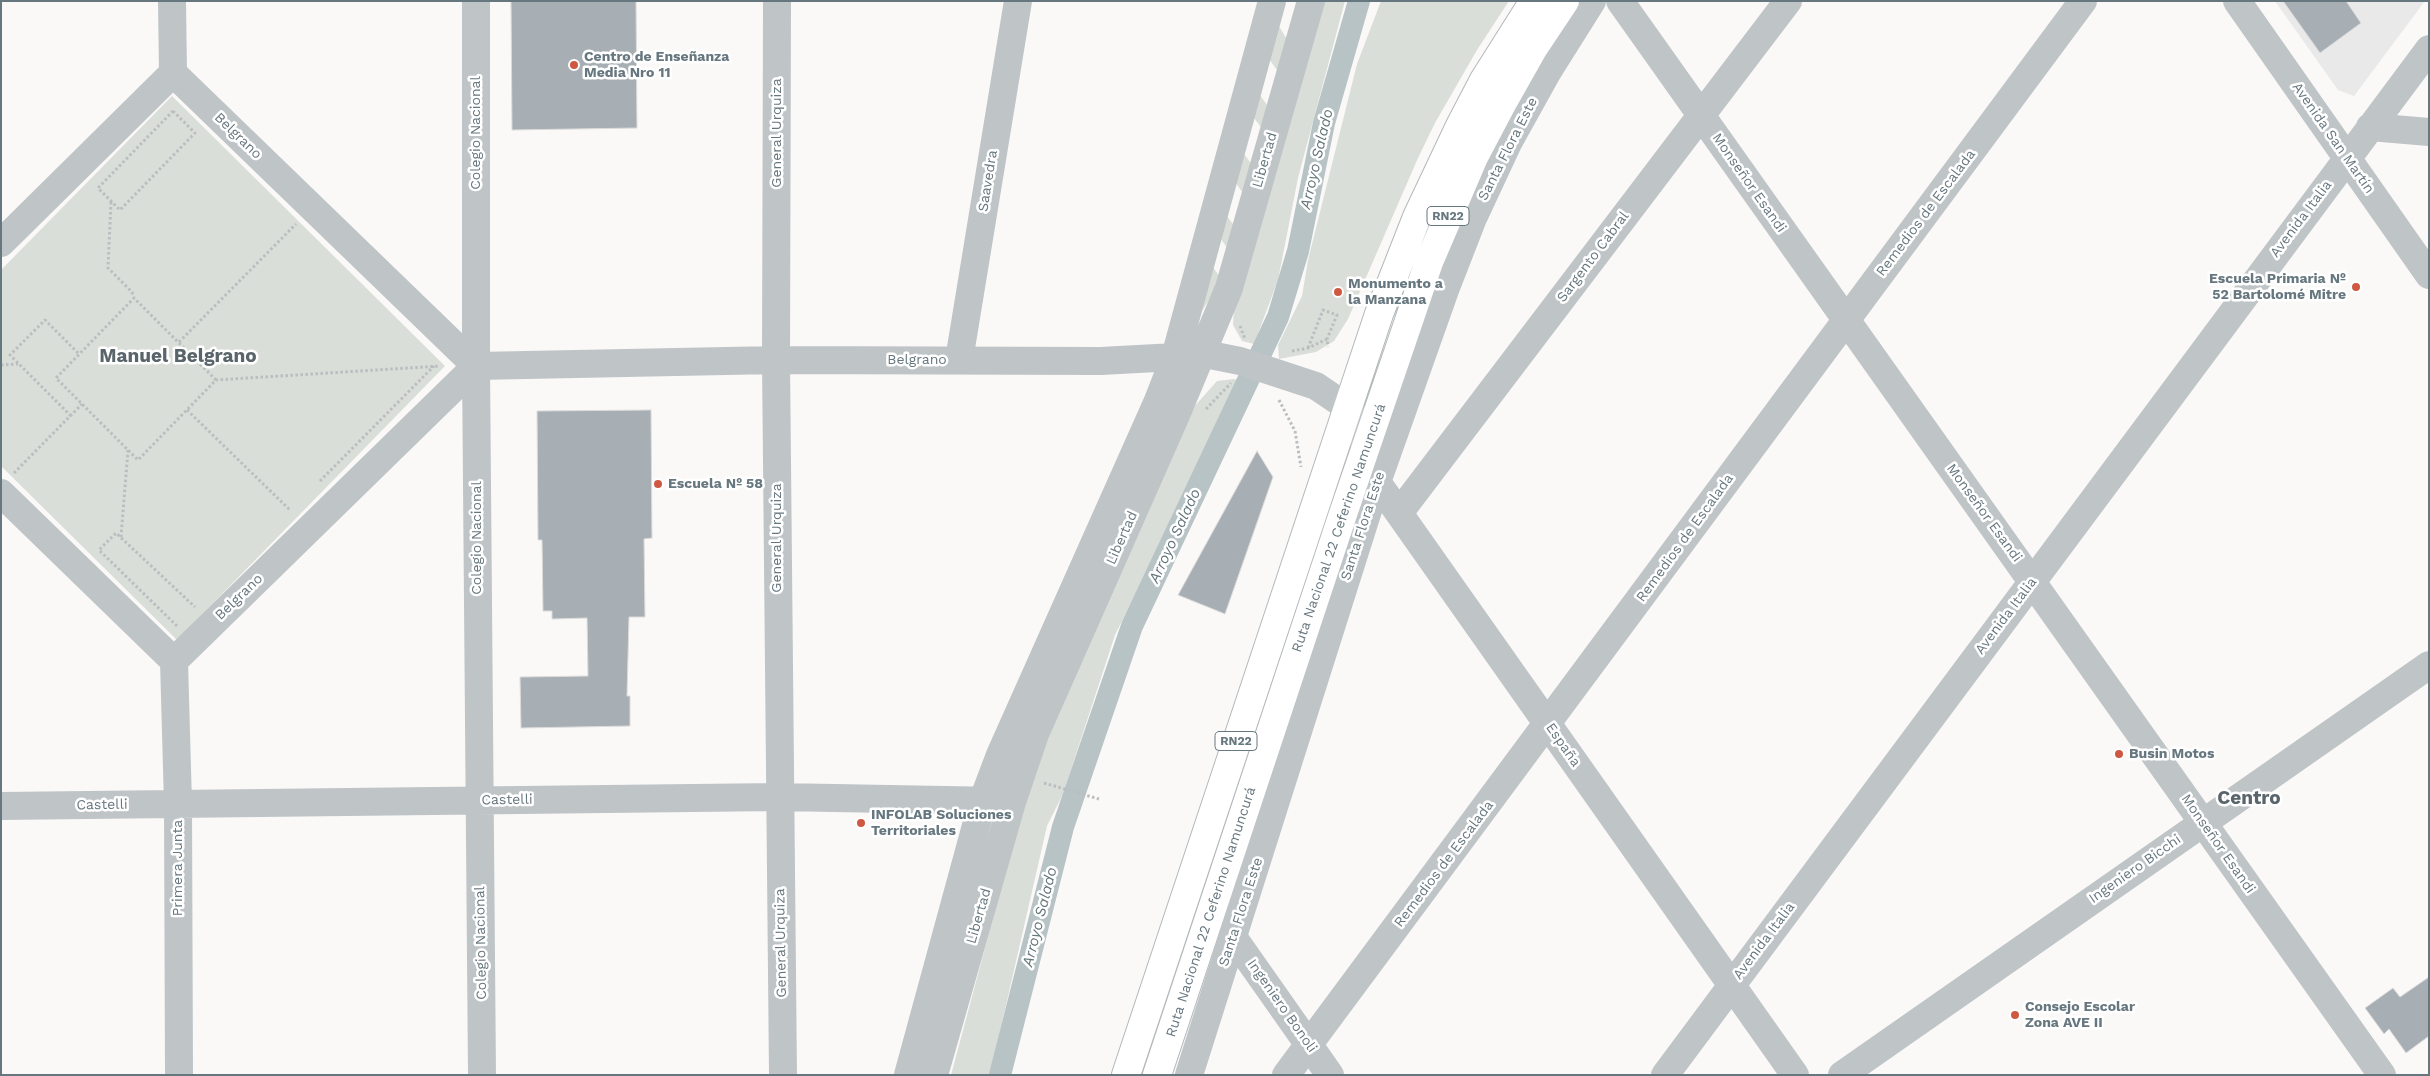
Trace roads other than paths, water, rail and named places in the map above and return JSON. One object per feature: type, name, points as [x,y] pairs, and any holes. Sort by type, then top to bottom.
[{"type":"highway","name":"Ruta Nacional 22 Ceferino Namuncurá","points":[[1126,1075],[1379,314],[1438,172],[1484,80],[1534,1]]},
{"type":"highway","name":"Ruta Nacional 22 Ceferino Namuncurá","points":[[1157,1075],[1365,448],[1429,262],[1450,209],[1502,102],[1533,49],[1565,1]]},
{"type":"street","points":[[1,243],[173,74],[172,1]]},
{"type":"street","name":"Colegio Nacional","points":[[476,1],[476,366],[482,1075]]},
{"type":"street","name":"General Urquiza","points":[[777,1],[776,360],[783,1075]]},
{"type":"street","name":"Saavedra","points":[[958,360],[1018,1]]},
{"type":"street","name":"Libertad","points":[[934,1075],[1012,802],[1036,734],[1176,415],[1187,355],[1272,1]]},
{"type":"street","name":"Libertad","points":[[908,1075],[984,800],[1000,755],[1153,412],[1229,288],[1311,1]]},
{"type":"street","name":"Santa Flora Este","points":[[1189,1075],[1377,482],[1445,290],[1490,179],[1528,106],[1592,1]]},
{"type":"street","name":"Monseñor Esandi","points":[[1620,1],[2382,1075]]},
{"type":"street","name":"Sargento Cabral","points":[[1399,512],[1788,1]]},
{"type":"street","name":"Remedios de Escalada","points":[[1286,1075],[2083,1]]},
{"type":"street","name":"Avenida San Martín","points":[[2237,1],[2429,275]]},
{"type":"street","name":"Avenida Italia","points":[[1665,1075],[2429,49]]},
{"type":"street","name":"Belgrano","points":[[173,74],[476,366]]},
{"type":"street","points":[[2370,127],[2429,132]]},
{"type":"street","name":"Belgrano","points":[[174,661],[476,366],[776,360],[1101,361],[1187,355],[1238,368],[1278,374],[1316,386],[1347,407]]},
{"type":"street","name":"España","points":[[1347,407],[1358,422],[1377,482],[1795,1075]]},
{"type":"street","points":[[5,486],[174,661]]},
{"type":"street","name":"Primera Junta","points":[[174,661],[178,804],[179,1075]]},
{"type":"street","name":"Ingeniero Bicchi","points":[[1842,1075],[2429,665]]},
{"type":"street","name":"Castelli","points":[[1,806],[779,797],[1012,802]]},
{"type":"street","name":"Ingeniero Bonoli","points":[[1233,937],[1330,1075]]},
{"type":"waterway","name":"Arroyo Salado","points":[[1000,1075],[1063,827],[1132,626],[1278,317],[1298,251],[1324,123],[1359,1]]},
{"type":"place","name":"Centro de Enseñanza Media Nro 11","points":[[574,65]]},
{"type":"place","name":"Escuela Primaria Nº 52 Bartolomé Mitre","points":[[2356,287]]},
{"type":"place","name":"Monumento a la Manzana","points":[[1338,292]]},
{"type":"place","name":"Escuela Nº 58","points":[[658,484]]},
{"type":"place","name":"Busin Motos","points":[[2119,754]]},
{"type":"place","name":"INFOLAB Soluciones Territoriales","points":[[861,823]]},
{"type":"place","name":"Consejo Escolar Zona AVE II","points":[[2015,1015]]},
{"type":"district","name":"Manuel Belgrano","points":[[178,356]]},
{"type":"district","name":"Centro","points":[[2249,798]]}]
